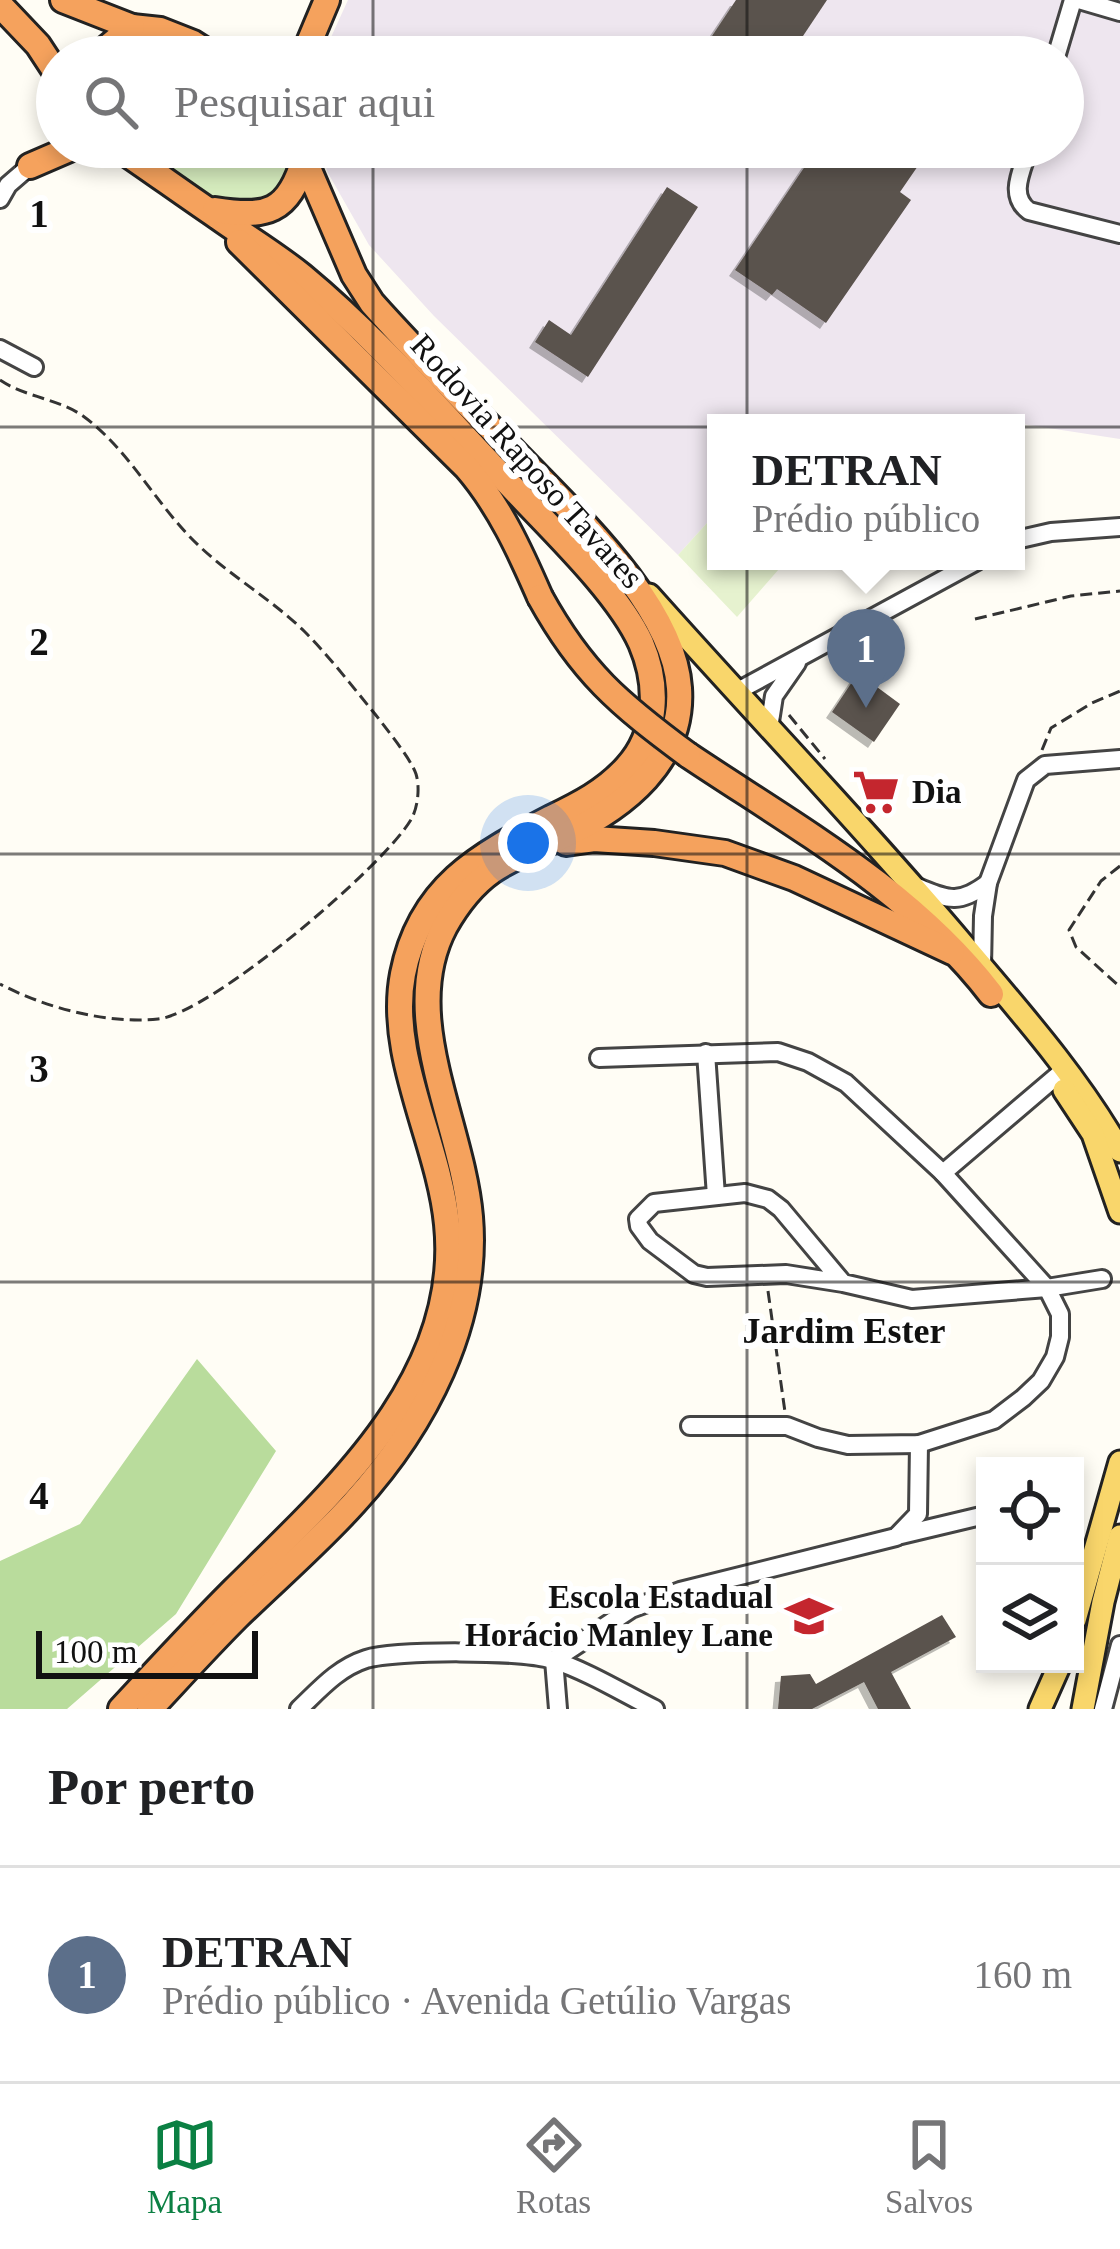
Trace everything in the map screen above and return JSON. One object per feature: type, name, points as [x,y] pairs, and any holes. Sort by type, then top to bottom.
[{"type":"highway","points":[[63,0],[132,27],[176,36]]},
{"type":"highway","points":[[307,36],[327,0]]},
{"type":"highway","points":[[0,5],[36,44]]},
{"type":"highway","points":[[121,36],[132,27]]},
{"type":"highway","points":[[30,166],[36,159]]},
{"type":"highway","points":[[30,166],[36,163]]},
{"type":"highway","name":"Rodovia Raposo Tavares","points":[[121,1709],[358,1463],[394,1414],[422,1363],[447,1273],[448,1229],[442,1185],[404,1052],[400,1017],[401,981],[425,912],[469,865],[584,802],[626,769],[653,718],[649,664],[639,638],[567,545],[357,324],[283,261],[147,168]]},
{"type":"highway","points":[[212,213],[267,212],[286,200],[297,184],[300,168]]},
{"type":"highway","name":"Rodovia Raposo Tavares","points":[[150,1709],[354,1503],[391,1458],[441,1374],[464,1298],[470,1218],[459,1148],[429,1030],[426,997],[440,935],[470,891],[512,859],[594,820],[624,800],[657,766],[675,734],[679,685],[664,639],[640,593],[596,537],[372,303],[354,275],[308,168]]},
{"type":"highway","points":[[212,213],[486,490],[557,629],[615,700],[868,876],[932,928],[991,994]]},
{"type":"highway","points":[[534,849],[594,839],[725,853],[794,878],[952,952]]},
{"type":"main road","points":[[596,537],[912,885],[1017,1008],[1093,1134],[1120,1212]]},
{"type":"main road","points":[[991,994],[1098,1112],[1120,1151]]},
{"type":"main road","points":[[1084,1591],[1120,1462]]},
{"type":"main road","points":[[1083,1709],[1120,1536]]},
{"type":"main road","points":[[1040,1709],[1056,1673]]},
{"type":"street","points":[[1063,36],[1076,0],[1120,12]]},
{"type":"street","points":[[0,199],[30,166]]},
{"type":"street","points":[[1023,168],[1016,200],[1029,212],[1120,234]]},
{"type":"street","points":[[0,349],[34,367]]},
{"type":"street","points":[[1025,539],[1120,527]]},
{"type":"street","points":[[736,692],[961,570]]},
{"type":"street","points":[[769,728],[774,696],[801,658]]},
{"type":"street","points":[[982,967],[988,883],[1026,780],[1046,765],[1120,759]]},
{"type":"street","points":[[912,885],[958,899],[988,883]]},
{"type":"street","points":[[598,1058],[778,1052],[846,1083],[944,1173],[1047,1288],[1060,1314],[1055,1357],[1040,1382],[994,1420],[919,1444],[848,1445],[787,1426],[690,1426]]},
{"type":"street","points":[[706,1053],[716,1196]]},
{"type":"street","points":[[944,1173],[1060,1074]]},
{"type":"street","points":[[843,1283],[768,1199],[745,1193],[654,1203],[638,1219],[650,1241],[694,1274],[707,1277],[766,1274],[843,1283],[912,1299],[1102,1280]]},
{"type":"street","points":[[896,1537],[918,1514],[919,1444]]},
{"type":"street","points":[[554,1660],[631,1609],[680,1591],[976,1517]]},
{"type":"street","points":[[1103,1709],[1120,1645]]},
{"type":"street","points":[[299,1709],[336,1673],[367,1659],[395,1654],[524,1654],[554,1660],[655,1709]]},
{"type":"street","points":[[554,1660],[558,1709]]},
{"type":"path","points":[[0,380],[79,413],[114,442],[194,542],[303,630],[386,728],[416,773],[418,801],[412,818],[342,896],[211,997],[162,1019],[91,1016],[0,984]]},
{"type":"path","points":[[975,619],[1071,596],[1120,591]]},
{"type":"path","points":[[1033,774],[1052,728],[1120,691]]},
{"type":"path","points":[[1120,866],[1101,881],[1069,930],[1076,946],[1120,987]]},
{"type":"path","points":[[766,1274],[787,1426]]},
{"type":"shaded area","points":[[348,0],[1120,0],[1120,439],[1025,424],[1025,414],[707,414],[707,523],[678,555],[434,316],[369,245],[326,168],[1084,168],[1084,36],[332,36]]},
{"type":"green space","points":[[161,168],[292,168],[285,191],[242,207],[206,198]]},
{"type":"green space","points":[[707,523],[707,570],[778,570],[737,617],[678,555]]},
{"type":"green space","points":[[197,1359],[276,1451],[176,1614],[67,1709],[0,1709],[0,1561],[80,1524]]},
{"type":"building","points":[[736,0],[827,0],[803,36],[712,36]]},
{"type":"building","points":[[804,168],[917,168],[900,192],[911,200],[826,323],[777,289],[772,295],[735,270]]},
{"type":"building","points":[[667,187],[698,207],[588,377],[535,342],[549,320],[571,335]]},
{"type":"building","points":[[858,673],[900,704],[874,742],[832,712]]},
{"type":"building","points":[[942,1615],[956,1637],[891,1672],[911,1709],[878,1709],[864,1682],[812,1709],[778,1709],[781,1676],[810,1674],[816,1684]]},
{"type":"place","name":"DETRAN","points":[[866,708]]},
{"type":"place","name":"Dia","points":[[876,792]]},
{"type":"place","name":"Escola Estadual Horácio Manley Lane","points":[[809,1616]]},
{"type":"district","name":"Jardim Ester","points":[[844,1331]]}]
